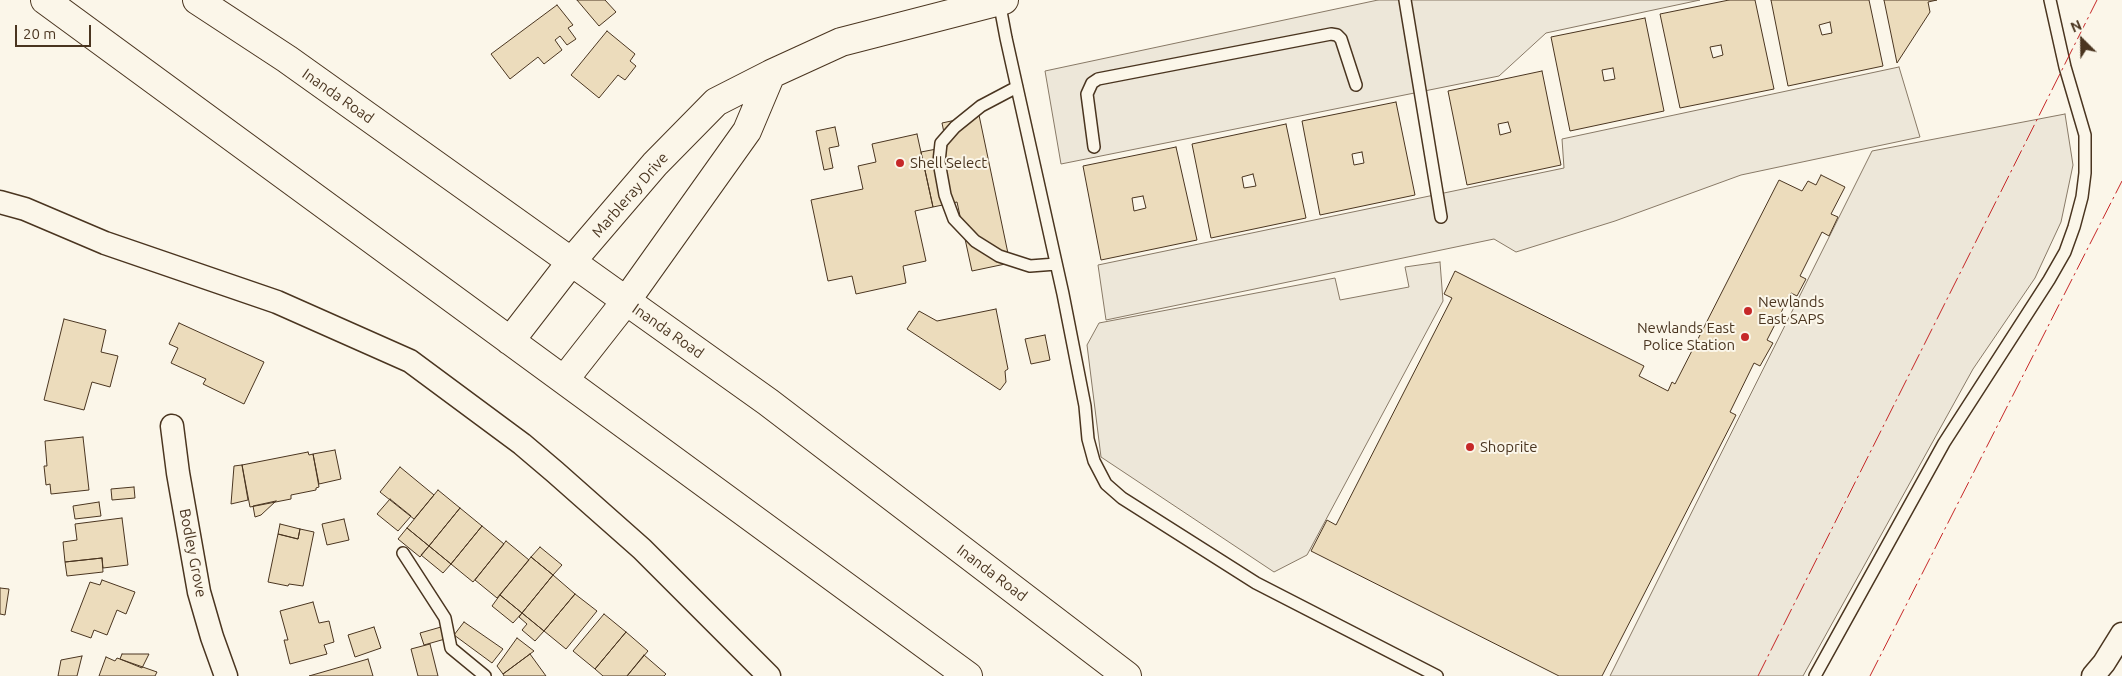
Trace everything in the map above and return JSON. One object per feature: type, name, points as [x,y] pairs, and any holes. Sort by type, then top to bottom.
[{"type":"main road","points":[[45,0],[968,676]]},
{"type":"main road","name":"Inanda Road","points":[[197,0],[287,59],[768,402],[1128,676]]},
{"type":"main road","name":"Marbleray Drive","points":[[510,341],[571,262],[655,164],[716,102],[841,42],[1002,0]]},
{"type":"main road","points":[[564,380],[626,301],[747,131],[771,74]]},
{"type":"street","points":[[0,202],[25,210],[105,243],[276,302],[410,361],[522,444],[555,472],[642,550],[769,676]]},
{"type":"street","name":"Bodley Grove","points":[[172,426],[178,473],[200,592],[212,637],[226,676]]},
{"type":"street","points":[[2094,676],[2122,634]]},
{"type":"lane","points":[[1002,0],[1017,87],[1085,406],[1088,439],[1094,461],[1106,484],[1122,498],[1256,583],[1437,676]]},
{"type":"lane","points":[[1405,0],[1441,217]]},
{"type":"lane","points":[[1816,676],[1944,443],[2049,280],[2065,252],[2074,227],[2082,197],[2085,173],[2085,134],[2065,67],[2050,0]]},
{"type":"lane","points":[[1094,147],[1087,94],[1092,83],[1098,79],[1331,34],[1338,35],[1342,39],[1356,85]]},
{"type":"lane","points":[[1017,87],[981,106],[955,127],[941,143],[939,162],[946,195],[954,219],[975,241],[999,256],[1030,266],[1056,264]]},
{"type":"lane","points":[[403,554],[445,618],[451,648],[485,676]]},
{"type":"shaded area","points":[[1378,0],[1700,0],[1546,33],[1499,76],[1061,164],[1045,71]]},
{"type":"shaded area","points":[[1899,67],[1920,137],[1741,175],[1615,221],[1516,252],[1494,239],[1106,320],[1098,265],[1564,168],[1562,139]]},
{"type":"shaded area","points":[[2065,114],[2073,165],[2061,222],[2035,278],[1973,369],[1803,676],[1610,676],[1872,151]]},
{"type":"shaded area","points":[[1440,262],[1443,301],[1307,555],[1274,572],[1101,457],[1087,345],[1099,323],[1335,278],[1340,300],[1409,287],[1405,267]]},
{"type":"building","points":[[577,0],[605,0],[616,12],[599,26]]},
{"type":"building","points":[[1729,0],[1755,0],[1774,89],[1680,108],[1660,14]],"holes":[[[1721,45],[1723,55],[1713,58],[1710,47]]]},
{"type":"building","points":[[1771,0],[1869,0],[1883,66],[1788,86]],"holes":[[[1830,22],[1832,33],[1822,35],[1819,25]]]},
{"type":"building","points":[[1884,0],[1937,0],[1928,2],[1930,12],[1897,63]]},
{"type":"building","points":[[557,5],[573,25],[568,28],[576,39],[567,45],[560,36],[555,40],[562,50],[544,64],[538,57],[510,79],[491,54]]},
{"type":"building","points":[[1645,18],[1664,111],[1570,131],[1551,37]],"holes":[[[1613,68],[1615,79],[1604,81],[1602,70]]]},
{"type":"building","points":[[607,31],[635,54],[630,61],[636,66],[625,80],[618,75],[599,98],[571,75]]},
{"type":"building","points":[[1542,71],[1561,165],[1467,185],[1448,91]],"holes":[[[1508,122],[1511,132],[1500,135],[1498,124]]]},
{"type":"building","points":[[1396,102],[1415,195],[1320,215],[1302,121]],"holes":[[[1362,152],[1364,163],[1354,165],[1352,154]]]},
{"type":"building","points":[[979,115],[1010,263],[972,271],[957,202],[933,207],[921,152],[947,147],[942,123]]},
{"type":"building","points":[[1286,124],[1306,218],[1211,238],[1192,144]],"holes":[[[1253,174],[1256,186],[1244,188],[1242,177]]]},
{"type":"building","points":[[835,127],[839,146],[829,148],[833,168],[824,170],[816,131]]},
{"type":"building","points":[[917,134],[933,207],[915,211],[926,261],[903,266],[906,283],[856,294],[852,276],[828,281],[811,200],[863,189],[858,166],[876,162],[872,144]]},
{"type":"building","points":[[1176,147],[1197,240],[1101,260],[1083,166]],"holes":[[[1143,196],[1146,208],[1134,211],[1132,198]]]},
{"type":"building","points":[[1821,175],[1845,187],[1831,214],[1838,217],[1829,236],[1822,232],[1800,276],[1806,279],[1797,296],[1791,293],[1767,340],[1773,343],[1760,366],[1754,363],[1730,412],[1736,415],[1602,676],[1559,676],[1311,551],[1327,520],[1336,525],[1452,298],[1444,294],[1455,271],[1644,366],[1639,376],[1668,391],[1672,382],[1675,384],[1779,180],[1802,191],[1808,181],[1816,185]]},
{"type":"building","points":[[996,309],[1008,369],[1005,371],[1006,382],[1000,390],[907,329],[919,311],[937,321]]},
{"type":"building","points":[[64,319],[106,330],[101,352],[118,356],[110,387],[92,382],[84,410],[44,400]]},
{"type":"building","points":[[179,323],[264,362],[244,404],[203,384],[206,379],[171,363],[178,348],[169,344]]},
{"type":"building","points":[[1045,335],[1050,360],[1031,364],[1025,339]]},
{"type":"building","points":[[83,437],[89,490],[51,494],[50,484],[46,485],[44,466],[47,466],[45,441]]},
{"type":"building","points":[[335,450],[341,479],[319,484],[313,454]]},
{"type":"building","points":[[308,452],[309,455],[313,454],[319,487],[316,490],[291,495],[291,499],[250,507],[242,465]]},
{"type":"building","points":[[242,465],[248,500],[231,504],[234,466]]},
{"type":"building","points":[[400,467],[434,495],[414,519],[380,492]]},
{"type":"building","points":[[134,487],[135,498],[112,500],[111,489]]},
{"type":"building","points":[[438,490],[460,508],[429,546],[407,528]]},
{"type":"building","points":[[390,499],[411,516],[398,531],[377,514]]},
{"type":"building","points":[[276,501],[261,515],[255,517],[253,506]]},
{"type":"building","points":[[99,502],[101,516],[75,519],[73,506]]},
{"type":"building","points":[[460,508],[482,526],[451,564],[429,546]]},
{"type":"building","points":[[122,518],[128,565],[103,568],[102,558],[65,562],[63,542],[77,540],[75,524]]},
{"type":"building","points":[[344,519],[349,540],[327,545],[322,524]]},
{"type":"building","points":[[280,524],[300,529],[298,539],[278,534]]},
{"type":"building","points":[[482,526],[504,544],[473,582],[451,564]]},
{"type":"building","points":[[407,528],[429,546],[420,557],[398,539]]},
{"type":"building","points":[[300,529],[314,532],[303,586],[289,584],[288,586],[268,582],[278,534],[298,539]]},
{"type":"building","points":[[506,541],[529,560],[497,598],[475,580]]},
{"type":"building","points":[[429,546],[451,564],[443,573],[421,555]]},
{"type":"building","points":[[540,547],[562,565],[553,575],[531,557]]},
{"type":"building","points":[[531,557],[553,575],[522,613],[500,595]]},
{"type":"building","points":[[102,558],[103,572],[67,576],[65,562]]},
{"type":"building","points":[[553,575],[575,594],[544,631],[522,613]]},
{"type":"building","points":[[102,580],[135,592],[126,614],[117,610],[107,635],[94,630],[91,638],[71,631],[90,582],[100,585]]},
{"type":"building","points":[[0,588],[9,589],[5,615],[0,614]]},
{"type":"building","points":[[575,594],[597,611],[566,649],[544,631]]},
{"type":"building","points":[[500,595],[522,613],[513,623],[492,606]]},
{"type":"building","points":[[313,602],[319,623],[329,621],[334,642],[324,645],[327,654],[290,664],[284,640],[288,640],[280,611]]},
{"type":"building","points":[[522,613],[544,631],[535,641],[522,630],[527,624],[519,617]]},
{"type":"building","points":[[604,614],[626,632],[595,669],[573,651]]},
{"type":"building","points":[[464,622],[503,649],[492,663],[454,635]]},
{"type":"building","points":[[374,627],[381,648],[355,657],[348,635]]},
{"type":"building","points":[[441,627],[445,639],[424,645],[420,633]]},
{"type":"building","points":[[626,632],[648,651],[627,676],[603,676],[595,669]]},
{"type":"building","points":[[517,638],[534,651],[503,674],[497,666]]},
{"type":"building","points":[[430,644],[438,676],[418,676],[411,649]]},
{"type":"building","points":[[122,654],[149,654],[142,668],[120,659]]},
{"type":"building","points":[[530,654],[546,676],[504,676],[503,674]]},
{"type":"building","points":[[644,655],[666,674],[664,676],[627,676]]},
{"type":"building","points":[[82,656],[77,676],[58,676],[61,660]]},
{"type":"building","points":[[106,657],[115,661],[117,658],[157,672],[155,676],[99,676]]},
{"type":"building","points":[[368,659],[373,676],[309,676]]},
{"type":"power","points":[[1758,676],[2097,0]]},
{"type":"power","points":[[1870,676],[2122,181]]},
{"type":"place","name":"Shell Select","points":[[900,163]]},
{"type":"place","name":"Newlands East SAPS","points":[[1748,311]]},
{"type":"place","name":"Newlands East Police Station","points":[[1745,337]]},
{"type":"place","name":"Shoprite","points":[[1470,447]]}]
